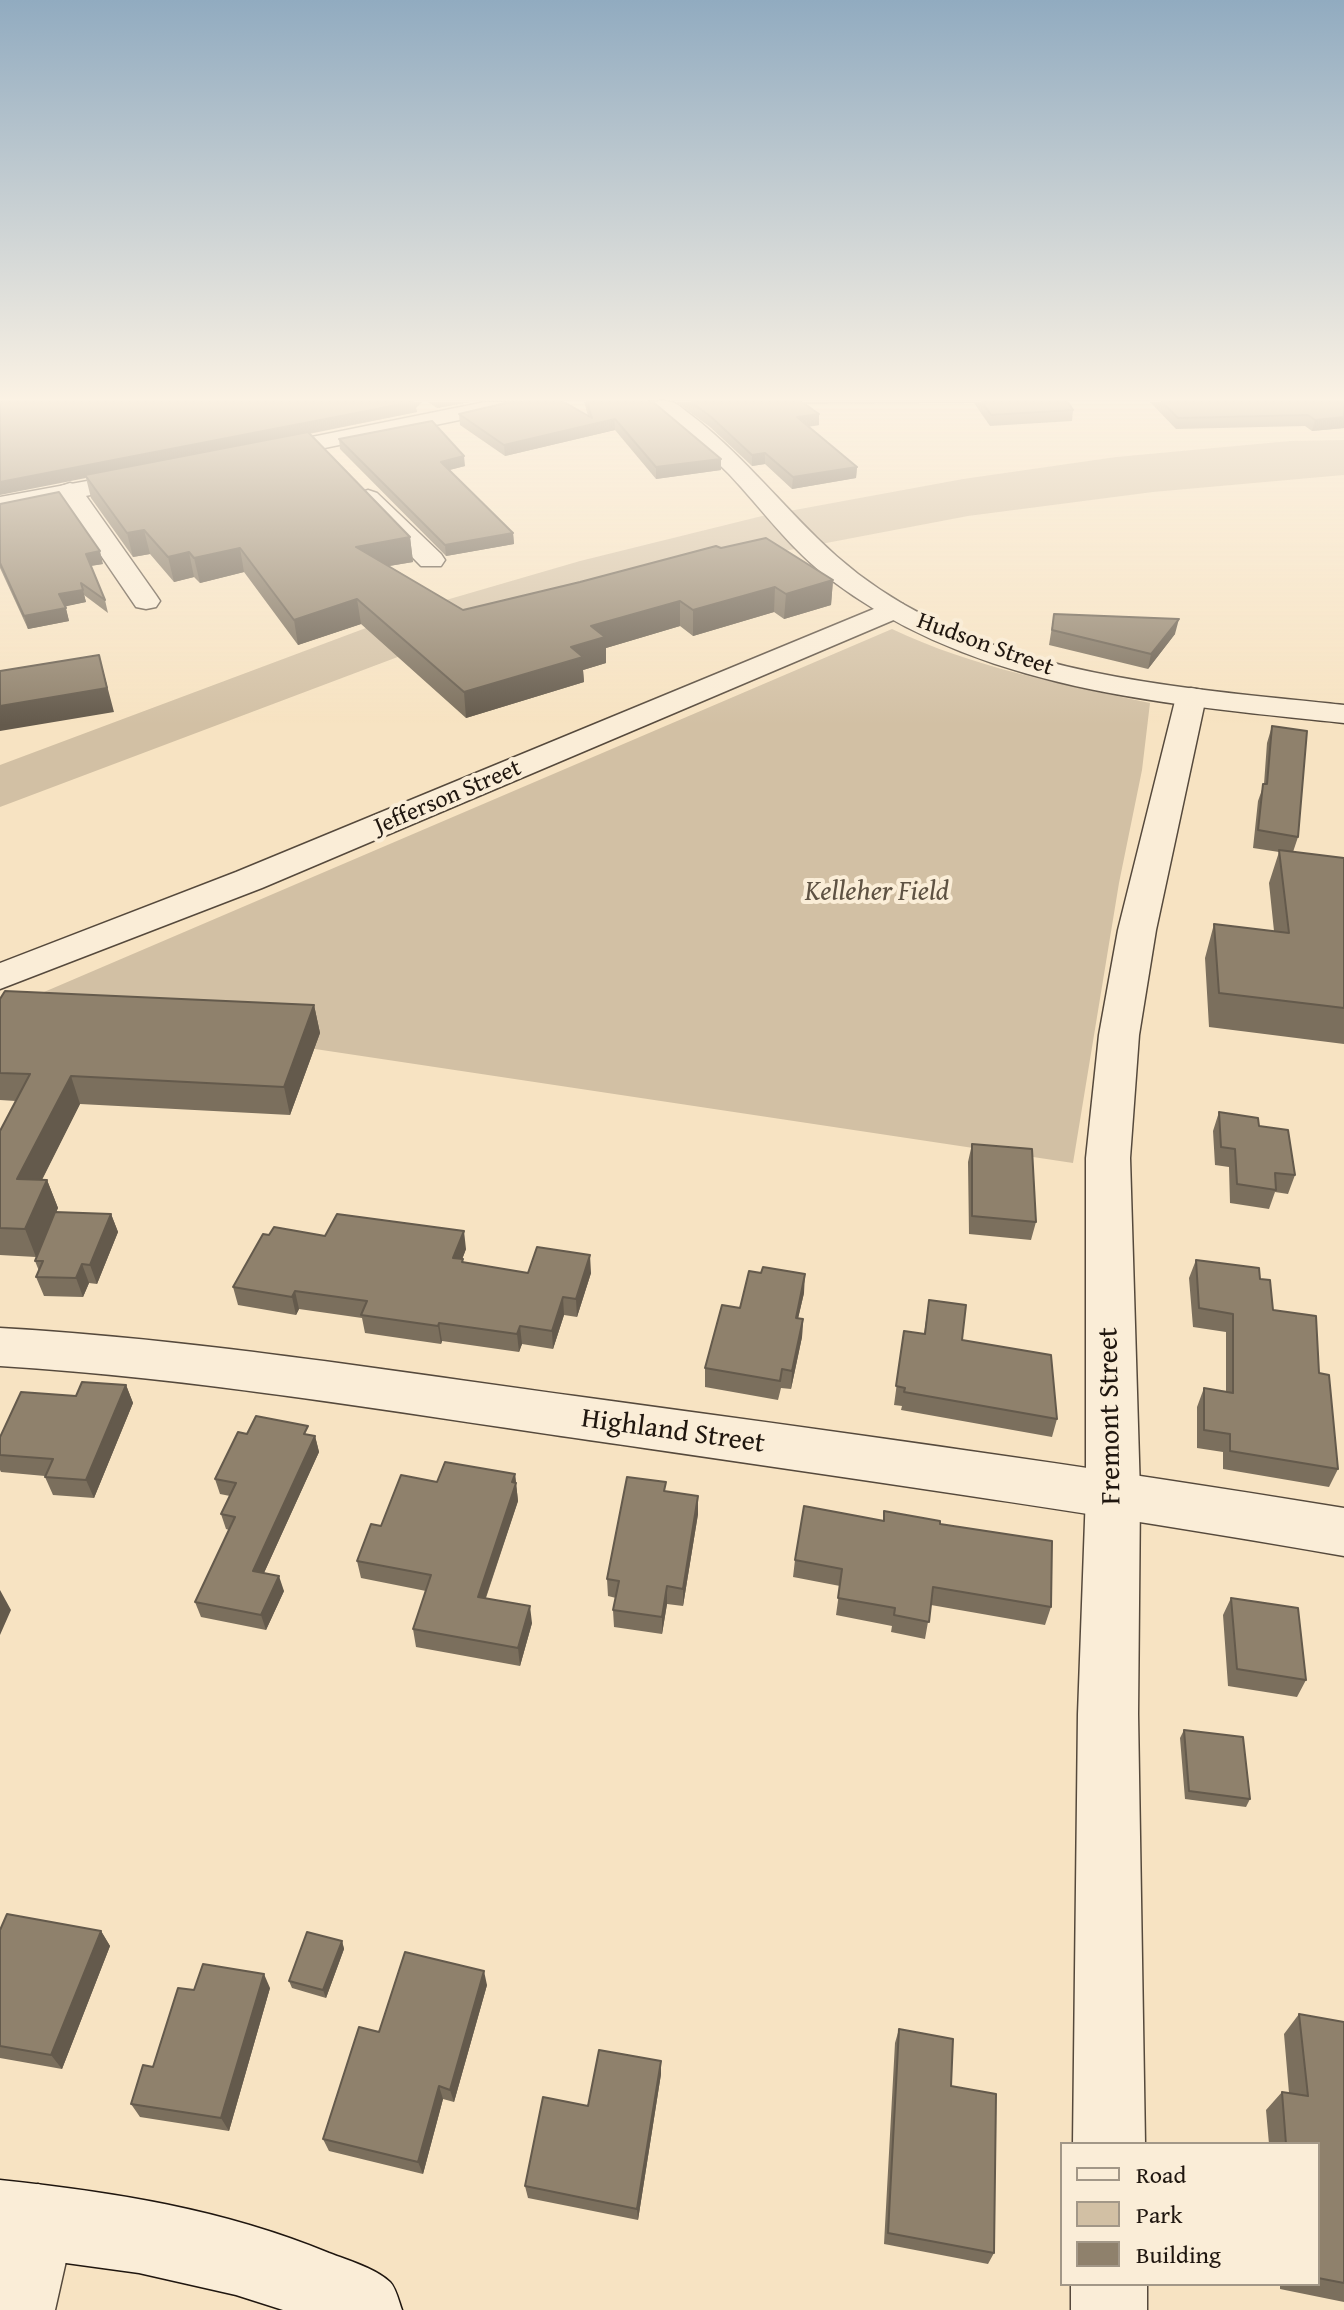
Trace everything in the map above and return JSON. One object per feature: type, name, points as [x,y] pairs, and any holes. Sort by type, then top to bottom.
[{"type":"street","points":[[83,510],[146,601]]},
{"type":"street","points":[[381,510],[431,560]]},
{"type":"street","name":"Hudson Street","points":[[777,510],[835,570],[893,610],[943,635],[1040,668],[1191,697],[1344,714]]},
{"type":"street","name":"Jefferson Street","points":[[0,977],[264,874],[893,610]]},
{"type":"street","name":"Fremont Street","points":[[1109,2142],[1108,1714],[1113,1493],[1108,1158],[1119,1035],[1137,930],[1191,697]]},
{"type":"street","name":"Highland Street","points":[[0,1347],[134,1356],[1113,1493],[1344,1532]]},
{"type":"street","points":[[17,2310],[19,2219],[154,2238],[251,2263],[338,2294],[364,2310]]},
{"type":"street","points":[[1109,2286],[1109,2310]]},
{"type":"green space","points":[[796,510],[1016,510],[968,516],[653,576],[403,655],[0,807],[0,765],[422,607],[580,561]]},
{"type":"green space","name":"Kelleher Field","points":[[892,629],[986,665],[1150,703],[1142,770],[1119,883],[1073,1163],[16,1004]]},
{"type":"building","points":[[0,510],[71,510],[100,551],[86,554],[105,600],[81,583],[83,590],[59,594],[66,608],[24,616],[0,563]]},
{"type":"building","points":[[110,510],[384,510],[410,537],[356,547],[463,610],[716,546],[721,548],[766,538],[833,580],[786,594],[775,587],[693,610],[680,601],[591,626],[605,637],[571,647],[583,657],[464,692],[357,599],[294,620],[240,548],[194,558],[189,552],[168,557],[144,530],[127,533]]},
{"type":"building","points":[[410,510],[489,510],[513,533],[445,545]]},
{"type":"building","points":[[1054,614],[1179,619],[1151,654],[1052,630]]},
{"type":"building","points":[[99,655],[107,688],[0,706],[0,671]]},
{"type":"building","points":[[1272,726],[1307,731],[1298,837],[1258,830],[1263,784],[1267,784]]},
{"type":"building","points":[[1279,850],[1344,858],[1344,1008],[1219,993],[1214,924],[1289,933]]},
{"type":"building","points":[[5,991],[314,1005],[284,1087],[71,1076],[17,1179],[47,1180],[25,1229],[0,1228],[0,1131],[30,1074],[0,1073],[0,999]]},
{"type":"building","points":[[1219,1112],[1258,1118],[1259,1126],[1288,1130],[1295,1175],[1275,1173],[1276,1190],[1237,1184],[1235,1149],[1221,1147]]},
{"type":"building","points":[[972,1144],[1032,1149],[1036,1222],[972,1216]]},
{"type":"building","points":[[55,1212],[111,1214],[90,1265],[82,1264],[76,1278],[36,1277],[43,1261],[35,1261]]},
{"type":"building","points":[[337,1214],[464,1231],[453,1258],[528,1273],[537,1247],[590,1255],[576,1299],[563,1297],[552,1331],[520,1326],[517,1334],[439,1323],[438,1326],[361,1315],[367,1301],[295,1291],[292,1297],[233,1287],[263,1234],[269,1235],[274,1227],[325,1236]]},
{"type":"building","points":[[1196,1260],[1259,1268],[1260,1279],[1270,1280],[1273,1310],[1316,1316],[1319,1373],[1329,1375],[1338,1469],[1230,1451],[1230,1434],[1204,1430],[1204,1388],[1233,1393],[1233,1314],[1199,1308]]},
{"type":"building","points":[[763,1267],[805,1274],[796,1318],[803,1319],[792,1371],[782,1369],[780,1381],[705,1368],[722,1305],[740,1308],[749,1271],[761,1273]]},
{"type":"building","points":[[929,1300],[966,1305],[962,1340],[1051,1355],[1057,1419],[904,1392],[905,1388],[896,1386],[904,1331],[925,1334]]},
{"type":"building","points":[[82,1382],[126,1385],[86,1480],[45,1477],[53,1459],[0,1455],[0,1437],[21,1392],[76,1396]]},
{"type":"building","points":[[256,1416],[308,1426],[304,1434],[315,1436],[253,1571],[279,1576],[261,1615],[195,1602],[235,1517],[221,1514],[236,1483],[215,1479],[238,1432],[247,1434]]},
{"type":"building","points":[[445,1462],[515,1474],[512,1482],[516,1483],[478,1597],[530,1606],[518,1648],[413,1629],[431,1575],[357,1561],[371,1524],[381,1526],[401,1475],[437,1482]]},
{"type":"building","points":[[627,1477],[666,1482],[664,1491],[698,1496],[683,1589],[667,1586],[662,1617],[613,1610],[619,1581],[607,1579]]},
{"type":"building","points":[[804,1506],[884,1521],[884,1511],[940,1521],[940,1524],[1052,1541],[1051,1607],[933,1587],[929,1622],[894,1615],[895,1608],[838,1598],[842,1569],[795,1560]]},
{"type":"building","points":[[1231,1598],[1298,1608],[1306,1680],[1237,1669]]},
{"type":"building","points":[[1184,1730],[1243,1737],[1250,1799],[1189,1791]]},
{"type":"building","points":[[7,1914],[101,1931],[51,2055],[0,2046],[0,1930]]},
{"type":"building","points":[[307,1932],[342,1941],[323,1990],[289,1981]]},
{"type":"building","points":[[405,1952],[484,1971],[450,2090],[439,2086],[418,2162],[323,2139],[359,2027],[379,2032]]},
{"type":"building","points":[[203,1964],[264,1974],[221,2118],[131,2104],[143,2065],[153,2067],[178,1988],[194,1990]]},
{"type":"building","points":[[1299,2014],[1344,2022],[1344,2283],[1320,2278],[1320,2142],[1286,2142],[1282,2092],[1308,2096]]},
{"type":"building","points":[[899,2029],[953,2039],[951,2086],[996,2094],[994,2253],[888,2233]]},
{"type":"building","points":[[599,2050],[661,2061],[637,2209],[525,2186],[543,2097],[588,2106]]}]
